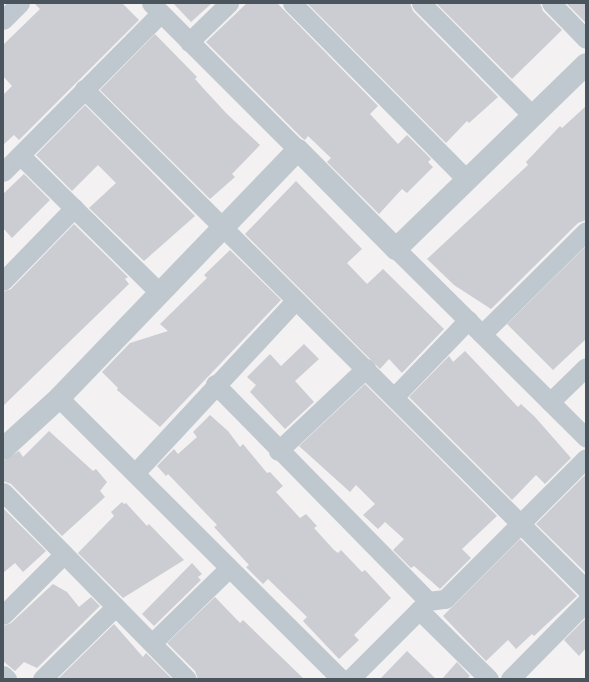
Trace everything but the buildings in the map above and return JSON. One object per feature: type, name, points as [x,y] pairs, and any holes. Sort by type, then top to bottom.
[{"type":"street","points":[[3,20],[20,3]]},
{"type":"street","points":[[189,42],[230,3]]},
{"type":"street","points":[[292,3],[467,180]]},
{"type":"street","points":[[421,3],[533,116]]},
{"type":"street","points":[[551,3],[586,39]]},
{"type":"street","points":[[3,172],[84,89],[156,8],[586,438]]},
{"type":"street","points":[[396,249],[586,64]]},
{"type":"street","points":[[84,89],[224,226],[296,300],[366,368],[586,589]]},
{"type":"street","points":[[4,446],[59,398],[159,292],[298,150]]},
{"type":"street","points":[[20,155],[159,292]]},
{"type":"street","points":[[3,281],[74,208]]},
{"type":"street","points":[[482,334],[586,231]]},
{"type":"street","points":[[135,473],[215,384],[296,300]]},
{"type":"street","points":[[394,397],[468,320]]},
{"type":"street","points":[[550,402],[586,367]]},
{"type":"street","points":[[278,451],[366,368]]},
{"type":"street","points":[[215,384],[424,606],[489,679]]},
{"type":"street","points":[[59,398],[341,679]]},
{"type":"street","points":[[350,679],[424,606],[445,599],[586,458]]},
{"type":"street","points":[[3,492],[187,679]]},
{"type":"street","points":[[3,615],[64,554]]},
{"type":"street","points":[[152,643],[229,568]]},
{"type":"street","points":[[510,679],[586,602]]},
{"type":"street","points":[[42,679],[115,607]]},
{"type":"street","points":[[3,675],[7,679]]}]
